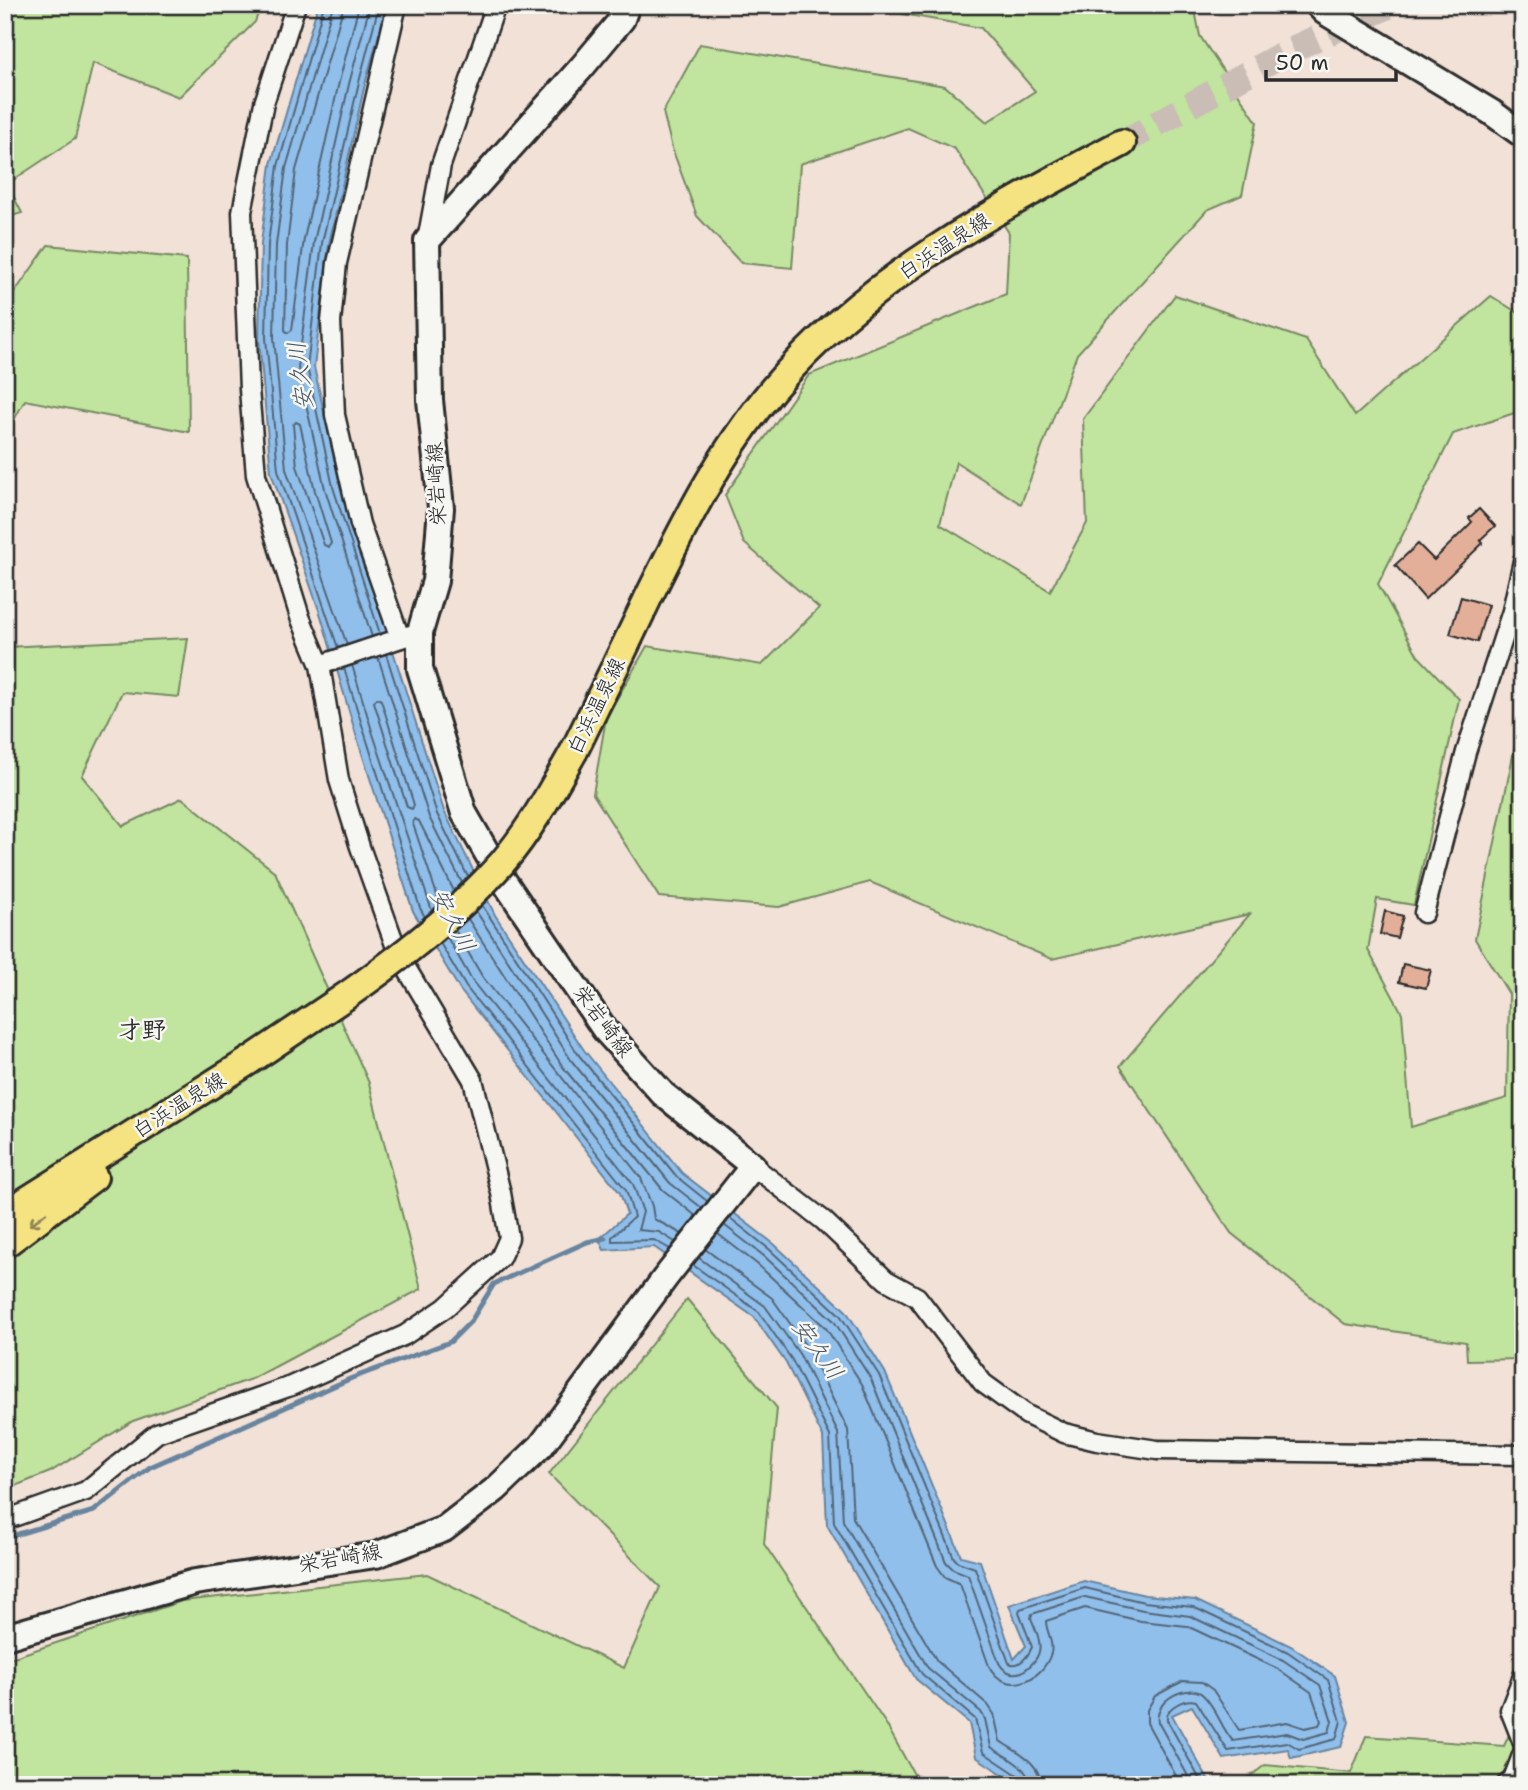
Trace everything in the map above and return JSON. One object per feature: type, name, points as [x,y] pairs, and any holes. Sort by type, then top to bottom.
[{"type":"main road","points":[[426,240],[582,67],[622,19],[627,5]]},
{"type":"main road","points":[[1318,5],[1325,12],[1491,112],[1523,135]]},
{"type":"main road","name":"白浜温泉線","points":[[5,1214],[249,1061],[343,998],[413,947],[473,894],[503,862],[526,831],[574,751],[692,511],[745,426],[774,388],[843,319],[927,256],[1018,199],[1122,143]]},
{"type":"main road","name":"栄岩崎線","points":[[5,1637],[195,1582],[376,1555],[444,1529],[496,1489],[541,1446],[665,1278],[753,1166],[663,1094],[606,1030],[499,874],[464,813],[410,635],[435,581],[440,508],[430,400],[426,240]]},
{"type":"main road","points":[[5,1244],[249,1061]]},
{"type":"main road","points":[[5,1207],[132,1135]]},
{"type":"street","points":[[5,1520],[86,1491],[158,1433],[291,1386],[405,1335],[445,1308],[500,1258],[509,1238],[501,1193],[473,1080],[399,956],[347,807],[339,780],[324,664],[300,617],[256,475],[249,389],[242,212],[264,103],[296,5]]},
{"type":"street","points":[[324,664],[410,635],[360,524],[335,415],[331,322],[337,263],[397,5]]},
{"type":"street","points":[[426,240],[441,165],[495,6]]},
{"type":"street","points":[[1424,913],[1466,752],[1512,611],[1523,561]]},
{"type":"street","points":[[753,1166],[824,1220],[886,1280],[917,1297],[983,1382],[1027,1415],[1064,1433],[1157,1451],[1523,1455]]},
{"type":"street","points":[[1523,1676],[1510,1710],[1523,1743]]},
{"type":"street","points":[[1506,1785],[1513,1779],[1523,1753]]},
{"type":"green space","points":[[5,5],[261,5],[255,22],[179,97],[93,63],[75,139],[7,184],[22,213],[5,218]]},
{"type":"green space","points":[[890,5],[1194,5],[1200,36],[1257,122],[1242,195],[1207,210],[1077,354],[1021,504],[956,462],[940,524],[1050,591],[1087,523],[1083,419],[1175,295],[1306,340],[1355,416],[1491,296],[1523,316],[1523,410],[1453,434],[1378,584],[1418,656],[1459,699],[1414,905],[1377,899],[1368,950],[1402,1013],[1411,1127],[1507,1098],[1509,994],[1475,939],[1517,736],[1523,734],[1523,1290],[1518,1291],[1523,1323],[1523,1359],[1467,1360],[1466,1342],[1345,1324],[1231,1233],[1120,1066],[1250,914],[1052,959],[870,882],[779,907],[659,897],[593,794],[606,718],[647,646],[762,665],[819,608],[744,543],[725,495],[809,375],[1006,294],[1009,233],[955,149],[908,128],[800,164],[792,268],[741,263],[697,216],[672,148],[663,112],[700,44],[945,86],[987,122],[1035,91],[981,28],[903,14]]},
{"type":"green space","points":[[48,245],[187,259],[189,432],[25,400],[5,436],[5,306]]},
{"type":"green space","points":[[188,638],[179,697],[122,692],[82,776],[123,826],[182,798],[275,872],[369,1083],[421,1289],[254,1378],[133,1421],[50,1472],[5,1490],[5,647]]},
{"type":"green space","points":[[687,1299],[777,1408],[764,1544],[886,1724],[920,1785],[5,1785],[5,1660],[182,1601],[427,1574],[624,1668],[660,1587],[549,1474]]},
{"type":"green space","points":[[1523,1704],[1523,1785],[1239,1785],[1265,1765],[1351,1773],[1366,1736],[1504,1746]]},
{"type":"water","name":"安久川","points":[[318,5],[387,5],[364,88],[329,244],[314,367],[340,485],[444,811],[495,915],[584,1050],[682,1173],[774,1244],[846,1311],[885,1372],[961,1556],[980,1561],[1014,1659],[1026,1646],[1009,1605],[1084,1581],[1145,1595],[1195,1600],[1291,1646],[1335,1676],[1349,1722],[1341,1747],[1291,1758],[1288,1749],[1224,1759],[1192,1706],[1172,1715],[1211,1785],[1019,1785],[976,1757],[969,1723],[916,1679],[827,1525],[823,1437],[786,1363],[754,1317],[654,1247],[604,1250],[599,1239],[627,1214],[620,1193],[460,990],[413,911],[321,616],[271,472],[259,339],[261,243],[271,164]]},
{"type":"building","points":[[1479,509],[1495,526],[1480,540],[1483,543],[1425,599],[1395,565],[1418,544],[1434,560],[1472,522],[1469,518]]},
{"type":"building","points":[[1461,597],[1488,605],[1477,642],[1450,634]]},
{"type":"building","points":[[1385,911],[1403,916],[1397,938],[1380,934]]},
{"type":"building","points":[[1403,964],[1431,970],[1426,988],[1399,982]]},
{"type":"waterway","points":[[5,1538],[94,1511],[150,1467],[352,1378],[450,1342],[471,1321],[494,1284],[587,1242],[605,1238]]},
{"type":"tunnel","points":[[1122,143],[1290,50],[1391,5]]},
{"type":"district","name":"才野","points":[[142,1030]]}]
